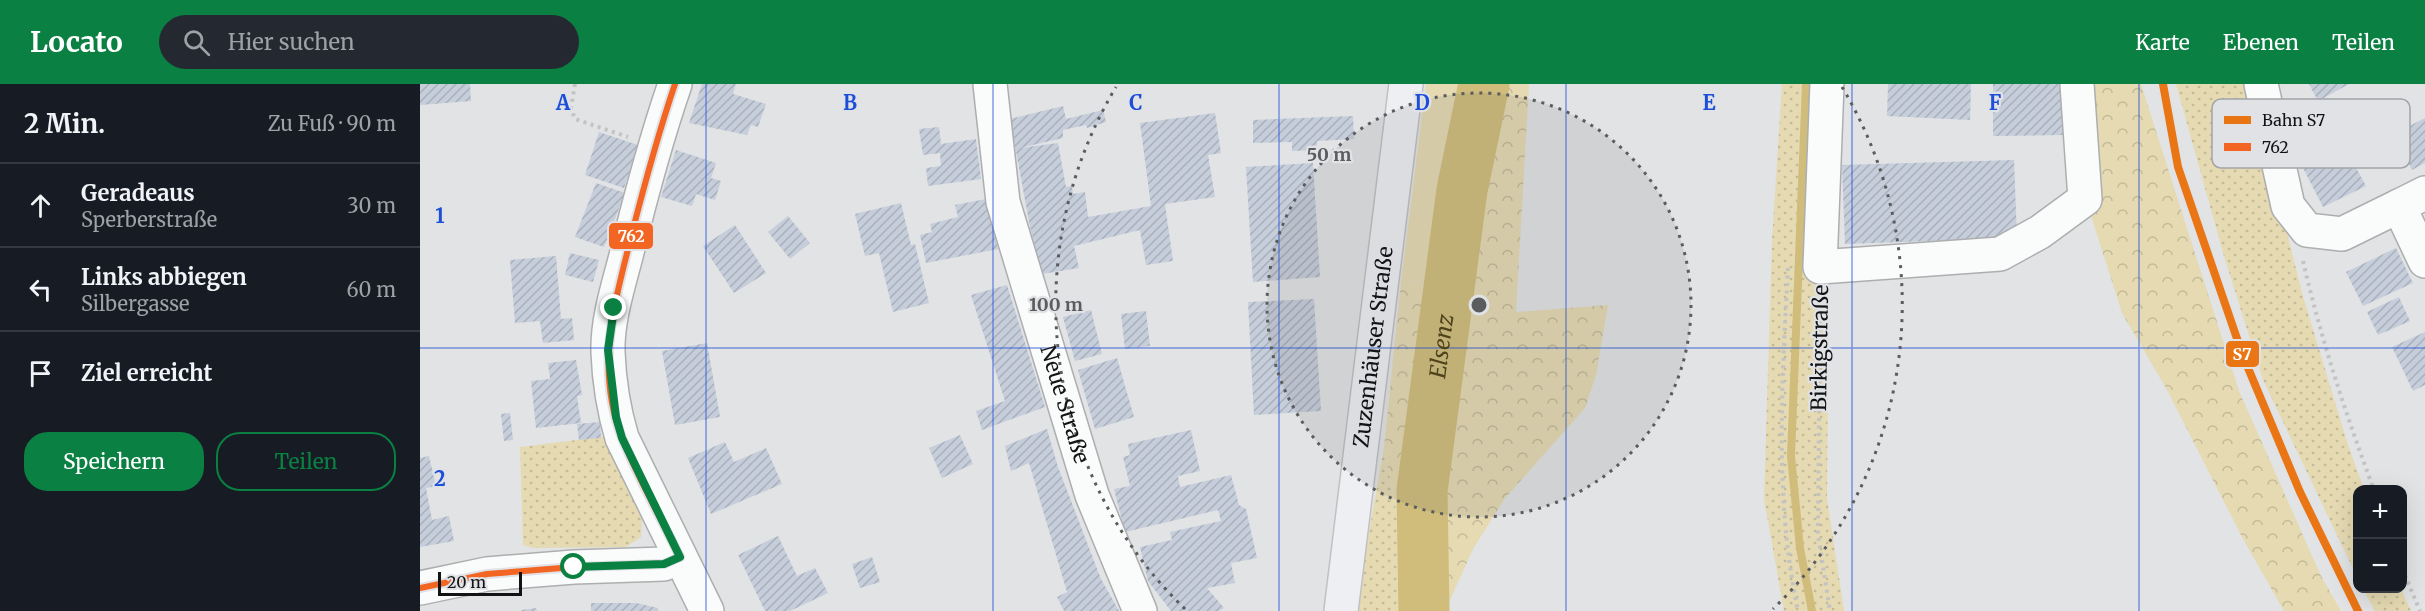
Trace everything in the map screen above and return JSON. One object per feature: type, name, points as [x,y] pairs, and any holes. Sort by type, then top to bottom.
[{"type":"main road","name":"Zuzenhäuser Straße","points":[[1341,611],[1406,84]]},
{"type":"street","points":[[675,84],[654,143],[614,308],[608,350],[616,417],[622,438],[707,611]]},
{"type":"street","name":"Neue Straße","points":[[990,84],[1003,202],[1092,495],[1140,611]]},
{"type":"street","name":"Birkigstraße","points":[[1820,267],[1827,84]]},
{"type":"street","points":[[1820,267],[2000,254],[2040,232],[2085,199],[2077,84]]},
{"type":"street","points":[[2261,84],[2264,99]]},
{"type":"street","points":[[2280,168],[2288,206],[2307,230],[2342,234],[2412,200],[2425,261]]},
{"type":"street","points":[[420,588],[487,574],[574,567],[664,564],[680,557]]},
{"type":"path","points":[[575,84],[572,108],[574,119],[630,137]]},
{"type":"path","points":[[2307,230],[2300,246],[2312,298],[2355,439],[2372,485]]},
{"type":"path","points":[[1788,262],[1780,420],[1784,505],[1792,585],[1798,611]]},
{"type":"path","name":"Birkigstraße","points":[[1820,267],[1818,535],[1830,611]]},
{"type":"path","points":[[2407,578],[2420,611]]},
{"type":"green space","points":[[1426,84],[1479,84],[1444,281],[1401,282]]},
{"type":"green space","points":[[1479,84],[1529,84],[1516,312],[1608,305],[1596,375],[1585,408],[1505,498],[1473,549],[1445,611],[1409,611],[1410,581],[1384,448],[1401,282],[1444,281]]},
{"type":"green space","points":[[1782,84],[1835,84],[1829,259],[1827,498],[1844,611],[1784,611],[1764,499],[1772,240]]},
{"type":"green space","points":[[2082,84],[2141,84],[2239,391],[2321,576],[2341,611],[2284,611],[2243,539],[2167,390],[2122,313],[2087,203]]},
{"type":"green space","points":[[2176,84],[2250,84],[2254,99],[2212,99],[2212,168],[2271,168],[2302,293],[2348,445],[2363,485],[2353,485],[2353,569],[2263,380],[2223,253]]},
{"type":"green space","points":[[609,436],[642,515],[641,537],[626,547],[534,548],[523,545],[520,447]]},
{"type":"green space","points":[[1384,448],[1410,581],[1409,611],[1358,611],[1359,588]]},
{"type":"green space","points":[[2365,593],[2403,593],[2411,611],[2375,611]]},
{"type":"building","points":[[420,84],[470,84],[471,101],[420,105]]},
{"type":"building","points":[[702,84],[736,84],[733,94],[766,104],[758,127],[751,125],[747,135],[689,123]]},
{"type":"building","points":[[1888,84],[1971,84],[1970,120],[1887,116]]},
{"type":"building","points":[[1993,84],[2063,84],[2064,135],[1993,136]]},
{"type":"building","points":[[2309,84],[2349,84],[2322,99],[2317,99]]},
{"type":"building","points":[[1063,106],[1066,119],[1103,110],[1106,122],[1087,128],[1086,125],[1063,130],[1063,138],[1020,148],[1058,143],[1066,187],[1072,186],[1073,194],[1085,192],[1088,217],[1151,206],[1140,123],[1215,113],[1221,153],[1208,155],[1215,197],[1165,204],[1173,261],[1146,265],[1140,230],[1074,246],[1079,268],[1042,274],[1030,227],[1010,119]]},
{"type":"building","points":[[1353,116],[1354,139],[1317,141],[1317,150],[1292,151],[1292,142],[1253,143],[1253,120]]},
{"type":"building","points":[[2425,118],[2425,163],[2412,170],[2410,166],[2410,126]]},
{"type":"building","points":[[939,127],[941,144],[976,139],[981,179],[928,186],[926,168],[941,166],[940,153],[923,155],[919,129]]},
{"type":"building","points":[[599,132],[638,145],[624,188],[585,175]]},
{"type":"building","points":[[676,150],[716,163],[711,178],[721,181],[715,200],[696,194],[692,206],[661,197]]},
{"type":"building","points":[[2014,160],[2017,238],[1845,244],[1842,165]]},
{"type":"building","points":[[1313,163],[1320,277],[1253,282],[1246,167]]},
{"type":"building","points":[[2303,168],[2356,168],[2366,186],[2323,207]]},
{"type":"building","points":[[596,183],[625,193],[604,247],[575,237]]},
{"type":"building","points":[[986,199],[998,249],[926,263],[920,235],[932,232],[930,224],[958,217],[955,205]]},
{"type":"building","points":[[901,203],[911,245],[915,244],[929,303],[893,312],[879,253],[865,256],[855,214]]},
{"type":"building","points":[[788,216],[810,243],[790,259],[768,232]]},
{"type":"building","points":[[735,225],[766,273],[734,293],[703,246]]},
{"type":"building","points":[[2396,248],[2413,283],[2363,306],[2346,272]]},
{"type":"building","points":[[570,253],[599,260],[593,282],[565,275]]},
{"type":"building","points":[[556,256],[561,319],[572,318],[574,340],[543,343],[540,321],[515,323],[510,260]]},
{"type":"building","points":[[1007,285],[1045,407],[982,430],[976,411],[1005,401],[971,295]]},
{"type":"building","points":[[2399,297],[2410,321],[2378,335],[2367,312]]},
{"type":"building","points":[[1314,299],[1321,411],[1254,415],[1248,302]]},
{"type":"building","points":[[1091,310],[1102,354],[1075,361],[1063,317]]},
{"type":"building","points":[[1146,311],[1150,346],[1125,349],[1121,314]]},
{"type":"building","points":[[2425,332],[2425,385],[2413,391],[2392,347]]},
{"type":"building","points":[[707,343],[720,417],[675,425],[662,351]]},
{"type":"building","points":[[1117,358],[1134,417],[1095,429],[1078,370]]},
{"type":"building","points":[[576,360],[582,395],[577,396],[581,423],[536,428],[531,381],[550,379],[548,363]]},
{"type":"building","points":[[510,413],[513,440],[504,441],[501,414]]},
{"type":"building","points":[[600,422],[601,438],[579,440],[577,424]]},
{"type":"building","points":[[1047,429],[1058,467],[1101,579],[1119,611],[1064,611],[1057,597],[1067,592],[1029,463],[1011,471],[1005,446]]},
{"type":"building","points":[[1191,430],[1200,471],[1178,476],[1180,487],[1231,475],[1239,505],[1246,509],[1257,558],[1231,563],[1235,583],[1207,588],[1224,608],[1219,611],[1171,611],[1148,581],[1140,547],[1172,540],[1170,532],[1221,521],[1218,510],[1125,532],[1114,489],[1130,486],[1123,457],[1130,455],[1128,444]]},
{"type":"building","points":[[960,435],[973,464],[942,478],[929,448]]},
{"type":"building","points":[[725,442],[734,462],[766,448],[782,484],[711,514],[688,458]]},
{"type":"building","points":[[429,456],[436,486],[426,488],[432,520],[449,516],[454,541],[420,547],[420,458]]},
{"type":"building","points":[[778,536],[797,576],[815,568],[828,593],[790,611],[765,611],[738,555]]},
{"type":"building","points":[[872,557],[880,582],[860,588],[852,564]]},
{"type":"building","points":[[591,603],[636,603],[658,608],[658,611],[591,611]]},
{"type":"building","points":[[536,608],[537,611],[521,611],[521,610]]},
{"type":"waterway","name":"Elsenz","points":[[1424,611],[1422,491],[1462,190],[1484,84]]},
{"type":"waterway","points":[[1806,84],[1791,456],[1800,548],[1812,611]]},
{"type":"rail line","name":"S7","points":[[2163,84],[2178,167],[2243,356],[2300,492],[2358,611]]},
{"type":"transit line","name":"762","points":[[675,84],[625,263],[614,312],[608,362],[614,412],[622,438],[680,557]]},
{"type":"transit line","name":"762","points":[[420,588],[487,574],[574,567],[664,564],[680,557]]},
{"type":"route","points":[[574,567],[664,564],[680,557],[622,438],[616,417],[608,350],[614,308]]}]
